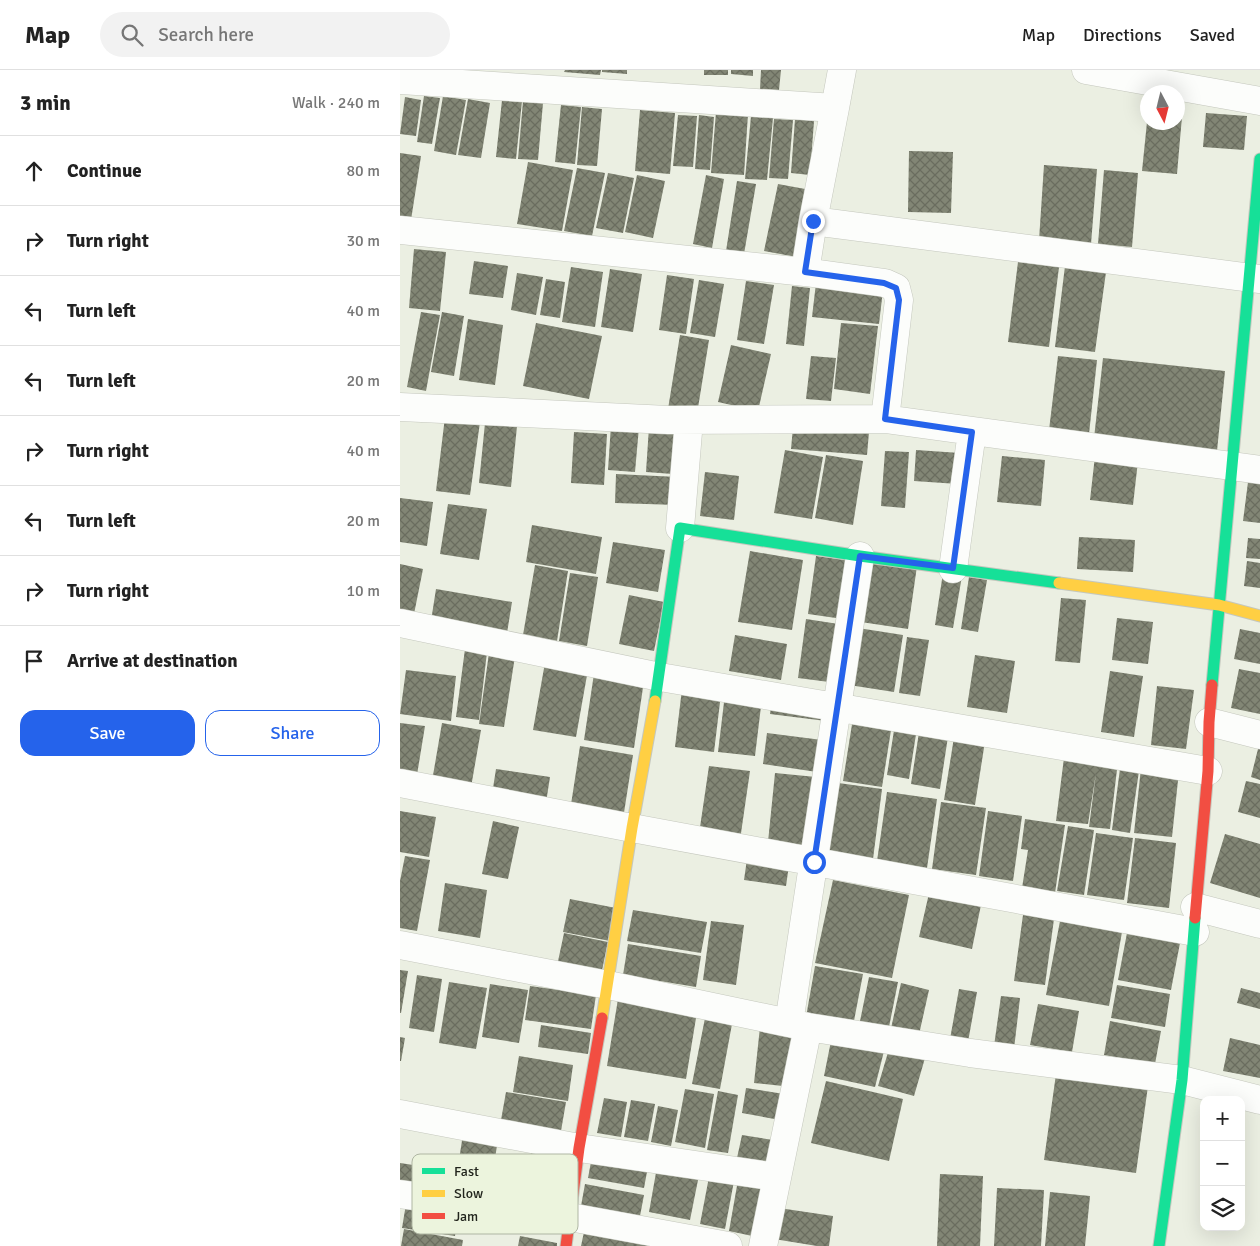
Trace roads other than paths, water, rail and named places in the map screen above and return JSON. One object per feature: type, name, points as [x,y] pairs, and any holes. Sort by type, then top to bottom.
[{"type":"street","points":[[805,272],[842,70]]},
{"type":"street","points":[[1086,70],[1260,101]]},
{"type":"street","points":[[400,80],[494,78],[835,108]]},
{"type":"street","points":[[1159,1246],[1182,1080],[1208,771],[1209,722],[1219,605],[1232,467],[1255,278],[1260,159]]},
{"type":"street","points":[[813,221],[1255,278]]},
{"type":"street","points":[[400,230],[805,272],[884,283],[896,288],[899,300],[885,419]]},
{"type":"street","points":[[400,407],[689,420],[885,419],[1260,470]]},
{"type":"street","points":[[578,1156],[608,985],[632,828],[660,677],[680,528],[689,420]]},
{"type":"street","points":[[953,568],[972,432]]},
{"type":"street","points":[[680,528],[860,556],[1219,605],[1260,616]]},
{"type":"street","points":[[763,1246],[777,1177],[798,1025],[814,862],[860,556]]},
{"type":"street","points":[[400,623],[660,677],[1208,771]]},
{"type":"street","points":[[1209,722],[1260,735]]},
{"type":"street","points":[[400,783],[814,862],[1195,920],[1260,924]]},
{"type":"street","points":[[400,945],[608,985],[798,1025],[970,1053],[1182,1080],[1260,1100]]},
{"type":"street","points":[[400,1114],[579,1148],[777,1177]]},
{"type":"street","points":[[578,1218],[728,1246]]}]
